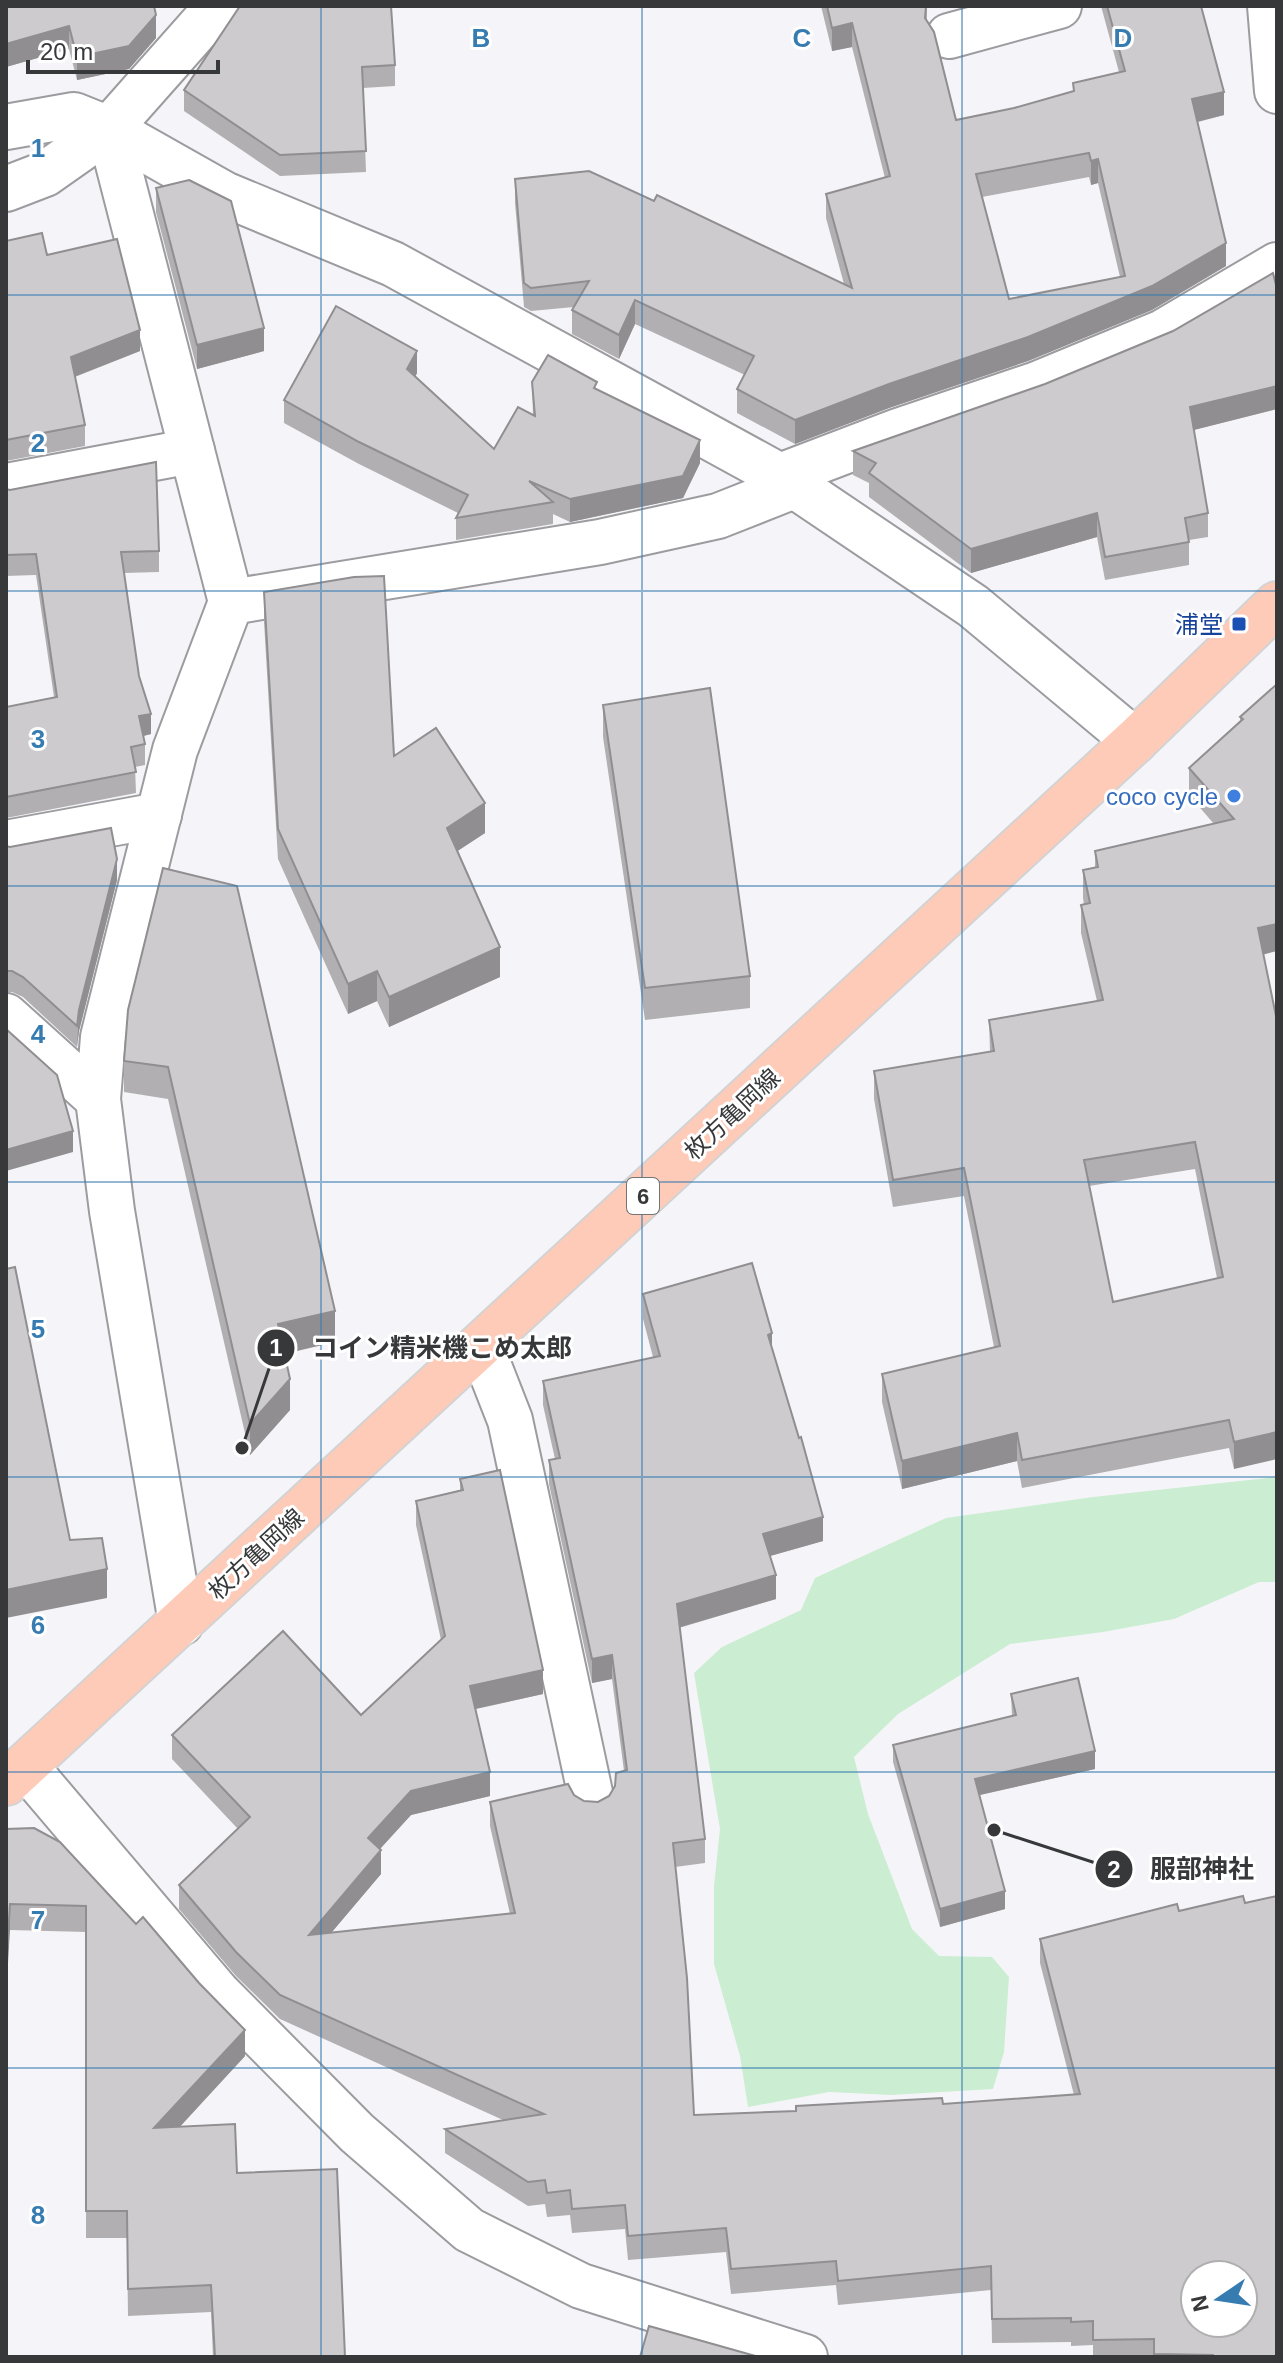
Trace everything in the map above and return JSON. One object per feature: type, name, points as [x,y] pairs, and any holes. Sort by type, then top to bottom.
[{"type":"main road","name":"枚方亀岡線","points":[[16,1775],[1135,741],[1277,604]]},
{"type":"street","points":[[6,189],[45,174],[109,129],[218,6]]},
{"type":"street","points":[[949,36],[1059,6]]},
{"type":"street","points":[[1270,6],[1277,91]]},
{"type":"street","points":[[6,127],[74,115],[109,129],[224,194],[393,264],[787,481],[973,606],[1135,741]]},
{"type":"street","points":[[109,129],[231,602],[175,750],[103,1037],[98,1099],[112,1211],[181,1623]]},
{"type":"street","points":[[231,602],[600,542],[718,516],[787,481],[1163,332],[1277,265]]},
{"type":"street","points":[[6,486],[192,451]]},
{"type":"street","points":[[6,843],[159,815]]},
{"type":"street","points":[[6,1016],[98,1099]]},
{"type":"street","points":[[481,1346],[510,1420],[592,1802]]},
{"type":"street","points":[[16,1775],[218,1993],[357,2133],[469,2230],[581,2286],[805,2357]]},
{"type":"green space","points":[[1277,1477],[1277,1582],[1259,1582],[1174,1619],[1010,1644],[898,1714],[854,1757],[868,1814],[912,1929],[939,1956],[992,1957],[1009,1977],[1004,2052],[993,2089],[891,2095],[829,2092],[748,2107],[740,2056],[714,1964],[714,1886],[720,1829],[694,1673],[722,1647],[801,1610],[815,1578],[946,1518],[1093,1497]]},
{"type":"building","points":[[6,6],[154,6],[156,15],[129,46],[77,57],[69,26],[6,44]]},
{"type":"building","points":[[240,6],[391,6],[395,65],[362,67],[366,151],[280,155],[184,90]]},
{"type":"building","points":[[827,6],[926,6],[925,18],[934,32],[956,120],[1074,91],[1073,83],[1125,71],[1107,6],[1201,6],[1224,92],[1192,99],[1226,243],[1152,286],[1028,337],[795,420],[737,389],[754,356],[635,300],[619,335],[572,310],[589,281],[531,288],[524,283],[515,179],[589,171],[654,201],[657,195],[852,288],[826,194],[890,176],[852,23],[832,28]],"holes":[[[1089,153],[1091,161],[1098,159],[1125,276],[1009,299],[976,174]]]},
{"type":"building","points":[[189,180],[231,201],[264,328],[197,345],[156,188]]},
{"type":"building","points":[[42,233],[47,255],[117,239],[140,330],[71,357],[85,425],[6,440],[6,241]]},
{"type":"building","points":[[1273,273],[1277,289],[1277,386],[1190,407],[1208,513],[1185,518],[1189,542],[1105,557],[1097,513],[971,549],[869,473],[876,463],[853,451],[1045,384],[1173,331]]},
{"type":"building","points":[[336,306],[417,351],[407,369],[494,449],[518,407],[535,416],[532,382],[548,355],[597,382],[594,388],[700,440],[683,476],[570,499],[529,481],[553,502],[456,518],[468,495],[359,442],[284,400]]},
{"type":"building","points":[[156,462],[159,551],[121,552],[139,676],[151,714],[139,716],[145,744],[131,747],[136,772],[6,797],[6,707],[57,697],[36,554],[6,555],[6,489]]},
{"type":"building","points":[[384,576],[394,756],[436,728],[485,803],[447,828],[500,947],[389,997],[377,971],[348,984],[278,829],[264,592],[354,577]]},
{"type":"building","points":[[1277,684],[1277,924],[1258,928],[1277,1021],[1277,1432],[1234,1442],[1229,1420],[1022,1460],[1017,1433],[902,1461],[882,1374],[1000,1346],[964,1168],[893,1180],[874,1071],[994,1051],[989,1020],[1103,1000],[1081,905],[1090,903],[1083,870],[1098,867],[1095,851],[1234,819],[1189,768],[1243,719],[1240,717]],"holes":[[[1195,1142],[1223,1277],[1113,1302],[1084,1160]]]},
{"type":"building","points":[[710,688],[750,976],[645,988],[603,705]]},
{"type":"building","points":[[111,828],[117,859],[77,1026],[23,977],[6,971],[6,846]]},
{"type":"building","points":[[163,868],[237,886],[335,1311],[278,1324],[290,1379],[250,1424],[168,1067],[124,1061],[128,1010]]},
{"type":"building","points":[[6,1029],[57,1075],[73,1131],[6,1150]]},
{"type":"building","points":[[752,1263],[772,1333],[768,1335],[823,1517],[763,1534],[776,1575],[677,1604],[705,1839],[673,1843],[687,1978],[694,2115],[796,2111],[796,2106],[942,2098],[943,2104],[1080,2094],[1040,1939],[1177,1904],[1179,1911],[1243,1896],[1245,1903],[1277,1896],[1277,2357],[1154,2354],[1154,2339],[1093,2340],[1093,2321],[1071,2322],[1071,2318],[992,2319],[991,2266],[838,2281],[836,2261],[731,2269],[726,2228],[628,2236],[625,2205],[572,2209],[570,2190],[547,2193],[545,2180],[528,2182],[445,2129],[544,2114],[280,1995],[236,1952],[179,1885],[250,1817],[172,1735],[283,1631],[361,1715],[445,1636],[416,1501],[463,1490],[460,1479],[500,1470],[543,1670],[470,1686],[490,1772],[411,1791],[368,1838],[381,1850],[309,1935],[515,1913],[490,1802],[568,1784],[574,1795],[584,1801],[598,1802],[609,1796],[615,1786],[616,1773],[627,1770],[612,1655],[592,1659],[549,1460],[560,1458],[543,1381],[660,1356],[643,1294]]},
{"type":"building","points":[[15,1267],[70,1540],[102,1538],[107,1569],[6,1590],[6,1269]]},
{"type":"building","points":[[1078,1678],[1095,1751],[975,1779],[1005,1891],[940,1909],[893,1745],[1016,1715],[1011,1694]]},
{"type":"building","points":[[34,1828],[60,1842],[136,1924],[143,1917],[199,1983],[245,2030],[154,2128],[235,2124],[237,2173],[337,2169],[345,2357],[215,2357],[211,2285],[128,2289],[127,2211],[86,2211],[86,1906],[10,1904],[6,1969],[6,1829]]},
{"type":"building","points":[[649,2326],[759,2357],[640,2357]]},
{"type":"place","name":"浦堂","points":[[1239,624]]},
{"type":"place","name":"coco cycle","points":[[1234,796]]},
{"type":"place","name":"コイン精米機こめ太郎","points":[[242,1448]]},
{"type":"place","name":"服部神社","points":[[994,1830]]}]
